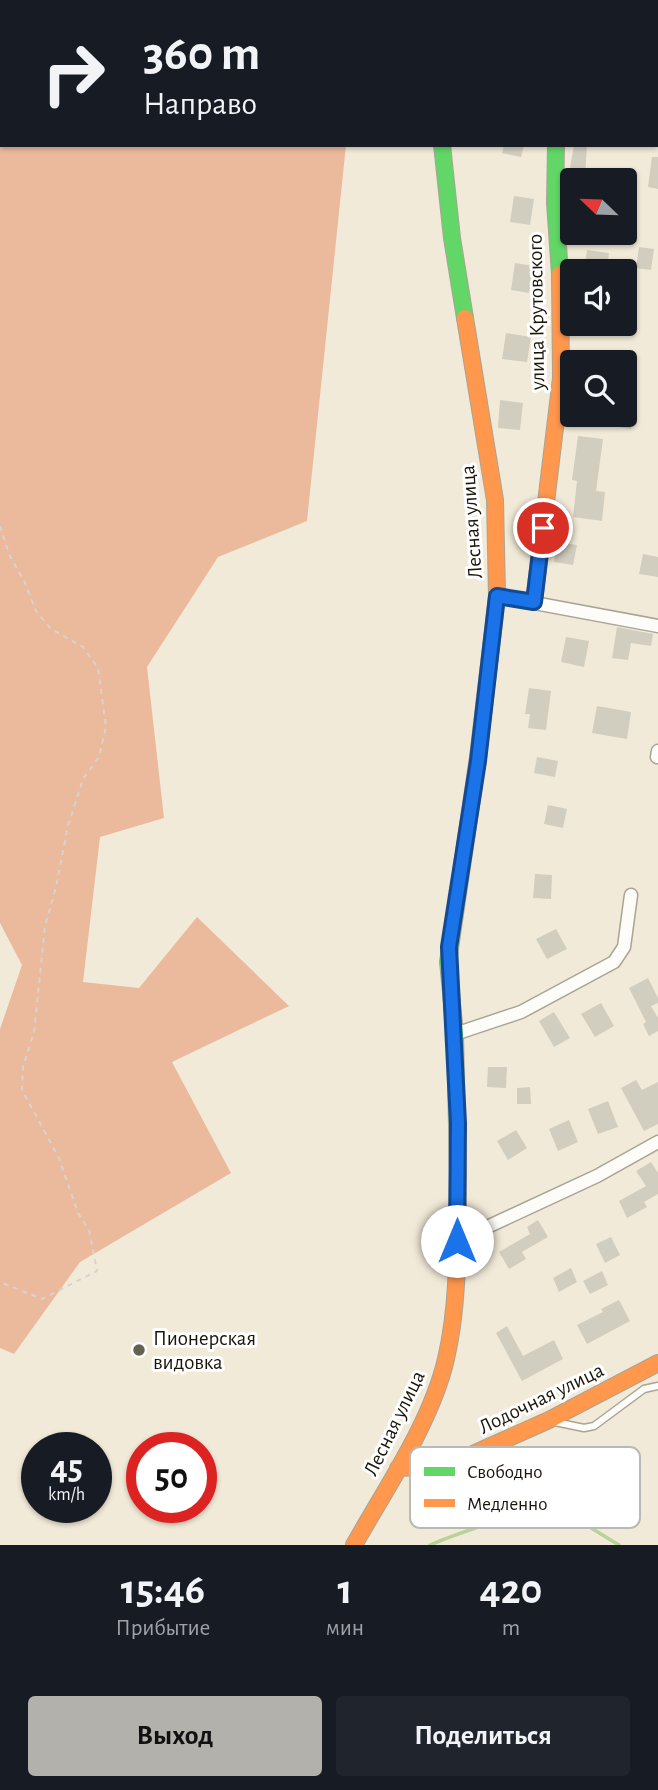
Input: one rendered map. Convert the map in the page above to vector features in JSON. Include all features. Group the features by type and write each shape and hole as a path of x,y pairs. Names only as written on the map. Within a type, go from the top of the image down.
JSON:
{"main road":[{"name":"Лесная улица","path":"354,1545 398,1468 436,1392 446,1360 453,1321 458,1123 455,1034 448,962 478,761 497,596 495,500 452,238 442,147"},
{"name":"улица Крутовского","path":"534,602 561,378 560,269 555,203 556,147"},
{"name":"Лодочная улица","path":"489,1447 549,1420 658,1363"},
{"name":"Лодочная улица","path":"398,1468 410,1468"}],"street":[{"path":"497,596 658,626"},
{"path":"455,1034 521,1012 614,962 624,947 631,895"},
{"path":"457,1241 597,1176 658,1142"}],"lane":[{"path":"549,1420 584,1428 594,1426 645,1389 658,1385"}],"path":[{"path":"0,526 9,554 36,611 51,629 83,647 98,668 106,727 99,757 83,779 68,826 45,926 34,1032 23,1067 22,1090 59,1158 78,1213 89,1230 97,1271 42,1299 0,1282"}],"shaded area":[{"path":"0,147 346,147 307,521 218,557 147,667 164,818 100,837 83,982 139,988 197,917 289,1006 172,1062 231,1173 80,1262 14,1354 0,1348 0,1029 22,965 0,923"}],"building":[{"path":"504,147 524,147 521,157 502,153"},
{"path":"574,147 587,147 586,168 570,168"},
{"path":"652,157 658,157 658,189 648,187"},
{"path":"514,196 534,199 530,225 510,222"},
{"path":"639,247 654,249 651,270 637,268"},
{"path":"587,250 609,253 608,259 586,259"},
{"path":"515,263 534,266 529,293 511,290"},
{"path":"506,333 531,337 527,362 502,359"},
{"path":"500,400 523,403 520,430 498,428"},
{"path":"578,436 603,439 596,491 605,492 602,521 573,517 577,481 572,480"},
{"path":"557,542 577,545 573,565 554,562"},
{"path":"643,554 658,557 658,577 639,574"},
{"path":"617,627 653,634 651,646 631,643 628,660 612,658"},
{"path":"566,637 589,641 584,667 561,662"},
{"path":"529,688 551,691 546,730 528,728 530,714 525,714"},
{"path":"597,706 631,712 627,739 592,733"},
{"path":"537,757 558,761 555,777 534,773"},
{"path":"548,805 567,809 563,828 544,824"},
{"path":"535,874 552,875 551,899 533,898"},
{"path":"556,929 567,949 547,959 536,939"},
{"path":"648,978 658,998 658,1003 651,1006 658,1018 658,1031 649,1036 643,1024 646,1022 629,988"},
{"path":"601,1003 614,1026 595,1037 581,1014"},
{"path":"554,1012 570,1038 554,1047 539,1021"},
{"path":"488,1067 507,1067 506,1088 487,1087"},
{"path":"636,1080 642,1090 658,1082 658,1124 644,1131 621,1088"},
{"path":"530,1087 531,1104 517,1104 517,1088"},
{"path":"608,1101 618,1127 598,1134 588,1109"},
{"path":"569,1120 578,1142 558,1151 549,1129"},
{"path":"516,1130 527,1148 508,1160 497,1141"},
{"path":"651,1162 658,1173 658,1194 644,1202 647,1207 627,1218 619,1201 646,1186 636,1171"},
{"path":"538,1220 548,1237 522,1252 526,1259 509,1269 499,1252 530,1234 527,1227"},
{"path":"611,1237 620,1255 605,1263 596,1244"},
{"path":"571,1268 577,1282 559,1292 553,1278"},
{"path":"602,1271 608,1285 590,1294 583,1281"},
{"path":"619,1300 630,1321 587,1344 577,1325 603,1312 601,1309"},
{"path":"507,1326 523,1356 554,1340 563,1359 522,1381 496,1333"}],"waterway":[{"path":"430,1545 477,1528"},
{"path":"590,1528 619,1545"}],"traffic: fast":[{"path":"442,147 452,238 465,318"},
{"path":"556,147 555,203 560,274"},
{"path":"458,1173 455,1034 448,962 478,757"}],"traffic: slow":[{"path":"465,318 495,500 497,596 478,757"},
{"path":"534,602 561,378 561,336"},
{"path":"410,1447 430,1407 446,1359 456,1290 458,1173"},
{"path":"489,1447 549,1420 658,1363"},
{"path":"354,1545 410,1447"},
{"path":"398,1468 410,1468"}],"place":[{"name":"Пионерская видовка","path":"139,1350"}],"route":[{"path":"457,1241 458,1123 449,947 478,761 497,596 534,602 543,528"}]}
